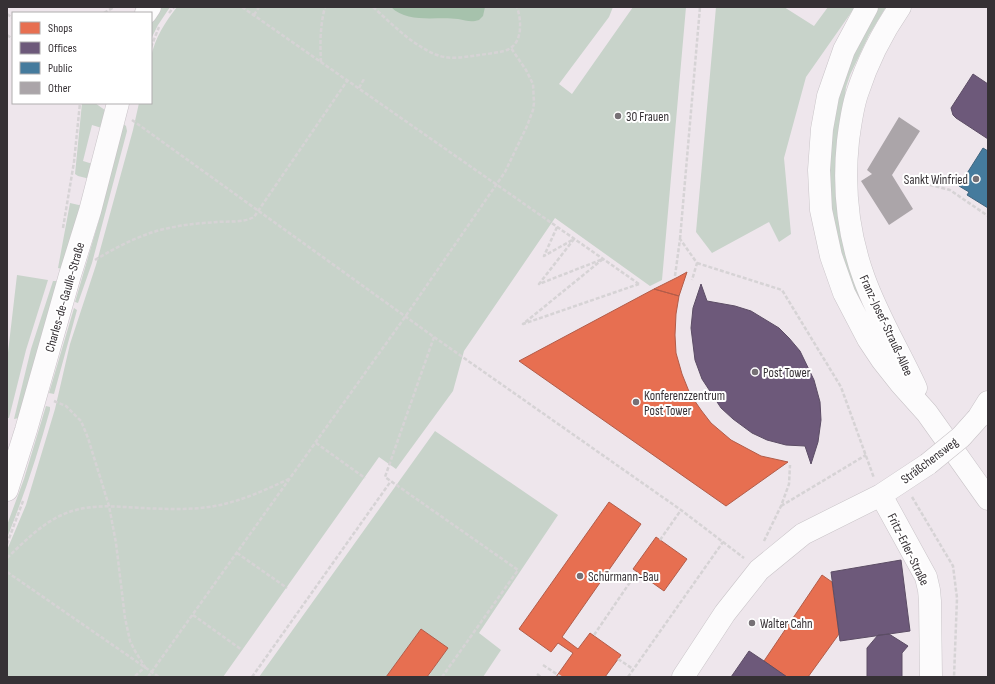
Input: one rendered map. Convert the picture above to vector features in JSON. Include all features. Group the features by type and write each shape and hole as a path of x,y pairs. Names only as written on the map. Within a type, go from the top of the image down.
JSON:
{"street":[{"name":"Franz-Josef-Strauß-Allee","path":"867,7 844,50 828,96 822,129 819,170 821,210 831,256 844,293 868,339 900,384 927,413 988,499"},
{"name":"Franz-Josef-Strauß-Allee","path":"900,7 876,47 856,95 848,145 846,199 855,251 864,279 878,311 912,378 927,413"},
{"name":"Charles-de-Gaulle-Straße","path":"7,490 70,275 122,110"},
{"name":"Sträßchensweg","path":"683,677 725,613 759,570 803,534 881,494 928,464 960,437 985,406"},
{"name":"Fritz-Erler-Straße","path":"881,494 926,577 929,590 931,677"}],"path":[{"path":"242,7 639,284 523,324 603,259"},
{"path":"254,15 259,7"},
{"path":"321,62 320,30 325,7"},
{"path":"373,7 394,26 422,47 438,55 450,58 504,51 511,48 518,40 520,31 517,7"},
{"path":"675,276 680,239 700,7"},
{"path":"148,677 316,443 506,172 527,126 534,103 532,84 526,70 511,48"},
{"path":"359,88 364,79"},
{"path":"95,260 120,245 156,231 174,227 245,220 254,217 347,81"},
{"path":"63,229 74,162 80,104"},
{"path":"122,110 257,211 680,510 745,558"},
{"path":"918,182 950,190 988,216"},
{"path":"557,227 544,256 574,239"},
{"path":"574,239 539,284 603,259"},
{"path":"680,239 697,263 782,290 841,387 881,494 909,491 953,566 957,598 954,677"},
{"path":"692,280 697,263"},
{"path":"434,337 386,477 518,570 442,677"},
{"path":"35,395 66,406 81,421 88,438 109,506 125,618 130,641 145,668"},
{"path":"316,443 365,478"},
{"path":"780,506 866,455"},
{"path":"767,536 789,484 790,465"},
{"path":"7,558 33,534 62,515 75,510 109,506 174,509 208,508 256,494 289,479"},
{"path":"252,677 392,482"},
{"path":"660,540 680,510"},
{"path":"628,677 723,542"},
{"path":"237,553 287,588"},
{"path":"7,572 159,677"},
{"path":"594,635 637,572"},
{"path":"193,615 242,650"},
{"path":"618,659 633,669"},
{"path":"543,665 561,677"},
{"path":"134,677 145,668"},
{"path":"537,674 541,677"}],"shaded area":[{"path":"158,7 170,7 152,37 152,17"},
{"path":"177,7 613,7 609,17 559,84 572,94 633,7 686,7 662,280 650,286 555,218 464,351 453,391 396,469 379,457 223,677 7,677 7,550 26,505 55,409 70,344 96,265 139,104 152,104 152,54 155,43 168,18"},
{"path":"391,7 485,7 483,16 479,20 471,21 450,18 423,18 406,16"},
{"path":"716,7 784,7 814,26 828,7 855,7 806,77 784,158 791,234 779,242 769,222 712,253 696,232"},
{"path":"876,7 886,7 869,35 850,75 846,87 839,144 890,356 848,278 831,214 829,187 833,118 850,59"},
{"path":"82,104 96,104 109,113 105,129 92,125 83,161 96,165 90,179 75,174"},
{"path":"121,122 126,126 127,131 92,263 78,303 75,302 99,220 96,214"},
{"path":"70,203 83,206 62,269 58,268"},
{"path":"17,275 48,280 26,350 9,418 7,418 7,361"},
{"path":"53,281 58,281 19,418 14,419 31,349"},
{"path":"74,308 77,310 54,394 49,393"},
{"path":"46,406 50,407 50,410 36,458 7,538 7,525 24,479"},
{"path":"435,431 558,515 479,633 501,650 483,677 428,677 447,648 421,629 386,677 259,677"}],"building: Shops":[{"path":"687,272 679,296 654,289 678,277"},
{"name":"Konferenzzentrum Post Tower","path":"654,289 679,296 676,314 676,353 690,394 711,423 731,440 761,456 788,462 726,506 519,361"},
{"name":"Schürmann-Bau","path":"609,502 641,524 562,637 578,649 590,633 621,655 605,677 556,677 573,653 558,643 551,652 519,629"},
{"name":"Schürmann-Bau","path":"656,537 687,559 664,591 633,569"},
{"path":"822,575 832,582 839,634 808,677 787,677 764,661"},
{"path":"421,629 448,648 427,677 386,677"}],"building: Offices":[{"path":"973,74 988,84 988,139 956,118 953,115 951,108"},
{"name":"Post Tower","path":"701,284 707,301 735,306 751,311 779,328 800,351 814,380 820,402 821,420 818,442 811,464 805,446 786,445 767,440 752,433 733,419 721,408 702,379 695,360 691,328 693,308"},
{"path":"901,560 910,631 840,641 831,572"},
{"path":"889,634 908,646 902,653 902,677 867,677 867,648 878,635"},
{"path":"749,651 764,661 787,677 731,677"}],"building: Public":[{"name":"Sankt Winfried","path":"983,148 988,151 988,208 967,195 969,192 959,186"}],"building: Other":[{"path":"899,117 920,131 892,175 913,209 889,225 861,181 872,174 867,170"}],"place":[{"name":"30 Frauen","path":"618,116"},
{"name":"Sankt Winfried","path":"976,179"},
{"name":"Post Tower","path":"755,372"},
{"name":"Konferenzzentrum Post Tower","path":"636,402"},
{"name":"Schürmann-Bau","path":"580,576"},
{"name":"Walter Cahn","path":"752,623"}]}
